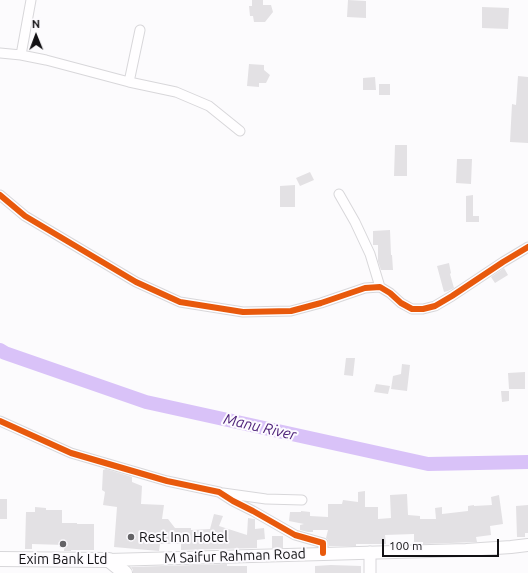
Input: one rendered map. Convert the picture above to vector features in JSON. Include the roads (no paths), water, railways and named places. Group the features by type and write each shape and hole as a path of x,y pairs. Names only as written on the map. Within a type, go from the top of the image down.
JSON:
{"highway":[{"path":"0,559 115,568"}],"main road":[{"name":"M Saifur Rahman Road","path":"115,568 323,553 466,550 511,547 528,544"}],"street":[{"path":"20,55 31,0"},
{"path":"129,82 140,30"},
{"path":"0,53 46,60 129,82 176,92 209,106 240,131"},
{"path":"339,194 355,222 370,254 380,287"},
{"path":"0,195 25,216 136,282 180,302 243,312 291,311 321,303 365,288 380,287 390,293 400,303 412,309 423,309 435,306 452,296 528,247"},
{"path":"0,421 71,453 167,481 219,492 266,499 302,500"},
{"path":"219,492 295,535 323,543 323,553"},
{"path":"370,552 370,573"}],"waterway":[{"name":"Manu River","path":"0,350 146,402 428,464 528,462"}],"place":[{"name":"Rest Inn Hotel","path":"131,537"},
{"name":"Exim Bank Ltd","path":"63,544"}]}
